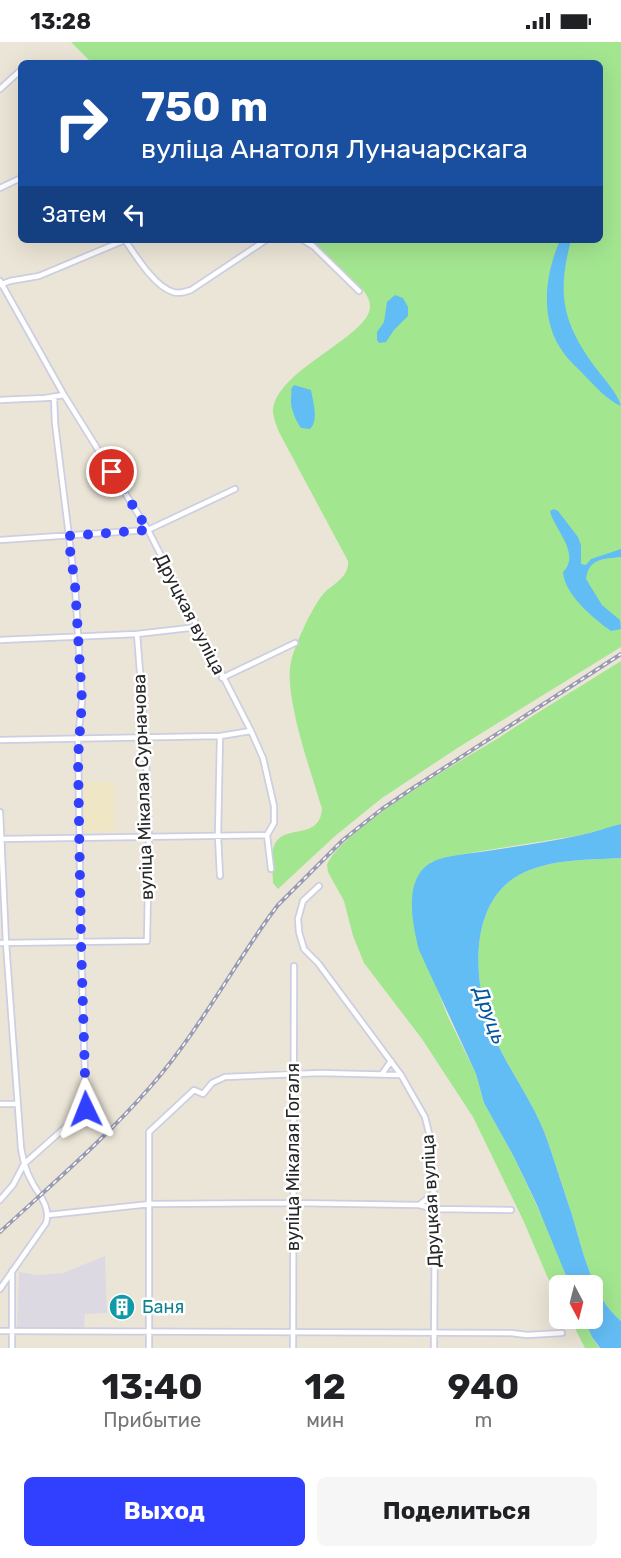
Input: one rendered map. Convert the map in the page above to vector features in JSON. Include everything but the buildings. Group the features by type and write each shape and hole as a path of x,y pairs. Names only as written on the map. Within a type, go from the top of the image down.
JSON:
{"street":[{"path":"0,89 18,73"},
{"path":"0,188 18,179"},
{"path":"1,283 39,276 118,243"},
{"path":"127,243 163,287 179,293 191,290 262,243"},
{"path":"308,243 359,291"},
{"name":"Друцкая вуліца","path":"1,283 64,395 148,530 251,731 263,758 274,806 274,823 267,835 271,869"},
{"path":"0,400 64,395"},
{"path":"0,1200 13,1185 24,1164 86,1109 78,738 82,701 75,585 55,423 54,397"},
{"path":"0,540 148,530 235,489"},
{"path":"0,640 137,634 198,627"},
{"name":"вуліца Мікалая Сурначова","path":"81,942 147,941 149,836 146,736 137,634"},
{"path":"222,678 295,643"},
{"path":"0,740 220,736 251,731"},
{"path":"220,736 218,836 220,876"},
{"path":"0,812 3,943 24,1164 47,1207 48,1215 46,1223 0,1288"},
{"path":"1,839 267,835"},
{"name":"Друцкая вуліца","path":"319,886 303,901 299,913 298,928 304,949 318,963 401,1075 425,1117 429,1133 435,1209 434,1348"},
{"path":"3,943 81,942"},
{"name":"вуліца Мікалая Гогаля","path":"293,1348 294,966"},
{"path":"382,1074 390,1061"},
{"path":"149,1348 149,1132 194,1090 203,1094 218,1079 225,1077 294,1074 401,1075"},
{"path":"0,1104 17,1104"},
{"path":"419,1205 434,1193"},
{"path":"48,1215 150,1204 419,1205 435,1209 511,1210"},
{"path":"12,1271 12,1348"},
{"path":"0,1331 511,1333 527,1335 562,1333"}],"shaded area":[{"path":"84,782 115,782 115,831 84,832"},
{"path":"105,1256 107,1313 85,1314 84,1328 17,1328 19,1272 37,1275 63,1273"}],"green space":[{"path":"71,42 621,42 621,647 459,747 382,798 335,836 278,889 273,883 274,846 285,835 315,825 322,809 295,714 291,694 291,662 315,605 325,592 344,575 348,561 280,434 273,412 277,397 288,383 354,330 366,318 370,307 363,290 312,243 603,243 603,60 89,60"},
{"path":"621,661 621,824 582,835 463,854 431,862 416,882 412,901 429,968 448,1017 476,1074 484,1103 514,1157 551,1236 566,1275 549,1275 549,1280 473,1117 422,1039 364,963 353,936 344,901 328,872 327,865 337,850 354,833 378,815"},
{"path":"621,858 621,1321 603,1300 603,1275 591,1275 590,1272 543,1129 502,1054 488,1021 479,976 482,928 489,907 501,889 519,875 530,870 555,863"},
{"path":"575,1329 588,1329 599,1348 585,1348"}],"water":[{"path":"559,243 570,243 564,276 565,306 569,321 584,351 621,406 602,393 568,358 555,339 550,326 547,297"},
{"path":"395,295 403,298 408,307 408,316 386,342 379,343 377,332 384,322 387,302"},
{"path":"294,385 311,390 315,416 310,429 301,428 294,414 291,389"},
{"path":"554,509 578,537 581,545 581,564 586,565 591,559 621,549 621,557 603,559 594,563 586,579 602,605 620,620 621,629 611,631 604,626 581,605 569,589 563,572 568,565 569,551 551,515 550,511"},
{"path":"621,824 621,858 555,863 519,875 501,889 489,907 482,928 479,952 479,976 488,1021 502,1054 543,1129 591,1275 566,1275 537,1205 484,1103 476,1074 419,950 414,930 412,895 418,875 430,863 437,860 586,834"},
{"path":"603,1300 621,1321 621,1348 600,1348 588,1329 603,1329"}],"railway":[{"path":"0,1232 96,1143 151,1086 197,1025 278,905 343,840 413,788 621,654"}],"place":[{"name":"Баня","path":"122,1307"}],"route":[{"path":"86,1109 78,758 82,701 75,585 68,536 148,530 112,472"}],"water label":[{"name":"Друць","path":"490,1015"}]}
